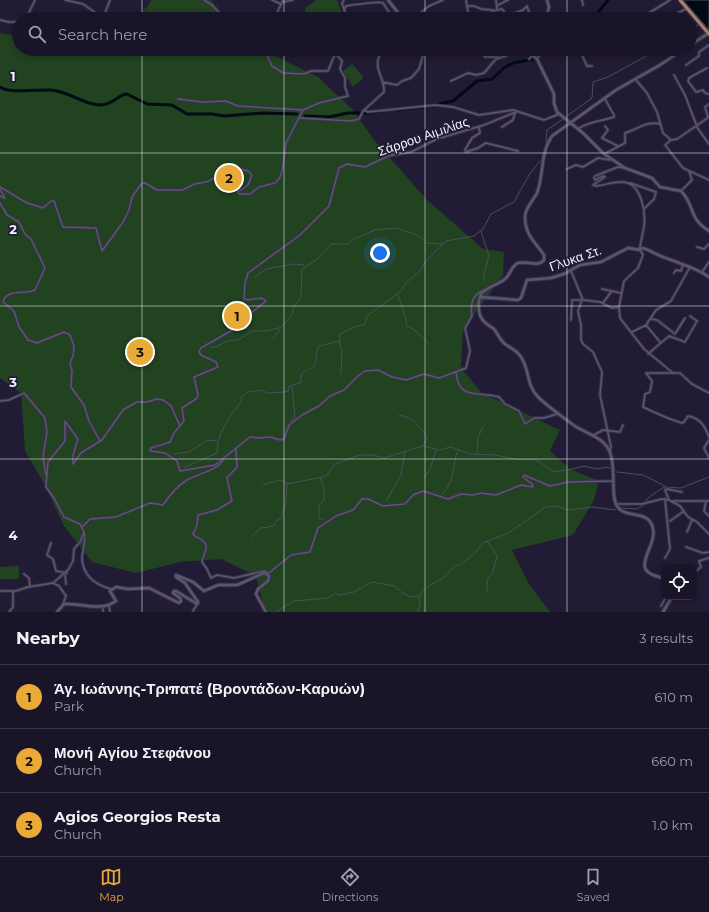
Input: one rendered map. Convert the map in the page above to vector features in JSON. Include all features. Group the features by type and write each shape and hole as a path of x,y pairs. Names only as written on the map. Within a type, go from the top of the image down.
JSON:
{"main road":[{"path":"388,0 397,12"},
{"path":"680,0 691,12"},
{"path":"546,12 547,1"},
{"path":"697,19 708,32 697,40"},
{"path":"661,578 652,576 645,568 645,560 654,533 650,522 642,516 622,512 615,504 610,451 604,443 573,425 534,392 530,385 523,360 519,354 503,343 494,330 482,318 479,308 480,297 486,289 505,279 516,264 523,262 538,264 544,260 544,255 530,237 525,214 538,190 547,144 556,133 582,114 635,78 674,56"},
{"path":"535,57 554,94 554,103 559,114 571,123 610,160 625,168 652,178 661,187 681,191 697,222 709,231"},
{"path":"556,133 582,114"},
{"path":"564,127 566,124 565,119"},
{"path":"576,128 575,122 577,119"},
{"name":"Γλυκα Στ.","path":"480,297 518,300 521,298 527,280 550,278 571,271 580,265 601,262 629,248 648,248 654,253 690,266 709,277"},
{"path":"198,603 185,583 177,578 176,575 180,575 193,582 204,591 218,585 237,585 262,573 269,573 268,581 258,589 256,594 266,612"},
{"path":"57,612 64,604 103,610 116,601 111,589 116,587 128,589 149,588 179,603 181,601 180,598 173,594 174,591 176,591 195,603 198,603"},
{"path":"663,612 670,600"}],"street":[{"path":"29,12 35,0"},
{"path":"64,0 83,4 94,12"},
{"path":"105,12 110,0"},
{"path":"204,0 212,5 218,12"},
{"path":"272,0 282,2 292,0"},
{"path":"344,0 342,2 345,12"},
{"path":"421,12 429,6 443,0"},
{"path":"466,0 468,12"},
{"path":"496,0 498,4 497,9"},
{"path":"498,4 508,0"},
{"path":"547,1 551,0"},
{"path":"582,0 583,5"},
{"path":"651,12 670,0"},
{"path":"344,9 348,5 381,1 389,12"},
{"path":"277,12 282,2"},
{"path":"467,6 474,6 480,9 492,11 503,9 505,12"},
{"path":"516,12 528,6 529,12"},
{"path":"679,12 688,8"},
{"path":"0,20 12,22"},
{"path":"686,65 699,56 699,52 709,45"},
{"path":"267,56 273,68 288,74 304,74 311,71 327,71 330,69 334,56"},
{"path":"0,188 32,205 43,208 51,201 54,202 64,227 96,228 101,249 103,250 123,222 129,210 132,197 142,183 146,183 154,190 182,190 194,184 207,182 237,168 249,172 252,176 249,183 238,191 239,194 250,194 259,187 275,183 282,174 286,143 298,117 303,111 319,103 348,96 345,87 345,78 340,69 342,61 338,56"},
{"path":"298,117 351,121 358,120 363,112 383,94 384,90 377,64 380,56"},
{"path":"382,82 397,85 402,81 411,78 419,69 423,56"},
{"path":"484,56 498,58 506,56"},
{"path":"582,56 587,66 592,66"},
{"path":"529,59 535,57"},
{"path":"451,81 468,73 476,75 484,74 498,58"},
{"path":"707,68 689,78 688,81 696,92 702,90 709,94"},
{"path":"674,75 685,95 696,125 709,144"},
{"path":"635,78 647,94 663,132 671,140"},
{"path":"178,99 203,102 226,101 238,106 303,111"},
{"path":"576,128 584,124 614,117 614,114 605,99"},
{"path":"709,104 705,107 709,117 677,139 671,140 665,145 681,167 709,180"},
{"path":"363,112 435,105 453,107 479,115 512,110 544,120 559,114"},
{"path":"502,127 513,120 516,112"},
{"name":"Σάρρου Αιμιλίας","path":"181,426 185,420 182,408 198,396 194,378 212,371 218,366 215,362 201,355 200,349 236,328 246,317 266,301 264,298 245,299 244,286 248,273 300,235 327,208 330,202 337,172 343,166 347,164 363,168 388,156 406,153 449,134 479,127 516,112"},
{"path":"604,154 624,143 625,133 637,130 640,126 649,122 660,124"},
{"path":"605,126 608,130 602,138 618,146"},
{"path":"479,127 480,133 471,140 465,150 466,152 478,148 486,143 518,151"},
{"path":"567,169 576,165 583,167 598,158 610,160"},
{"path":"625,168 617,167 595,176 595,180 603,176 605,177 593,185 597,186 622,182 654,190 656,193 654,199 643,210"},
{"path":"681,191 692,180 689,171"},
{"path":"630,183 639,194 643,210 644,225 640,249 643,254 639,267 624,281 619,307 620,317 648,354 673,373"},
{"path":"0,188 4,198 0,196"},
{"path":"0,203 8,216 20,223 25,234 31,239 45,268 35,290 27,293 14,293 4,298 3,302 14,310 21,331 28,340 37,342 64,332 70,335 74,345 74,356 70,363 72,371 71,387 84,405 89,421 100,441"},
{"path":"697,247 704,249 709,244"},
{"path":"702,272 709,262"},
{"path":"674,273 676,270 681,271 684,264"},
{"path":"632,332 646,325 656,310 671,301 690,266"},
{"path":"571,271 583,300 578,310 581,341 593,352 602,372 600,395 611,446 610,451"},
{"path":"82,527 90,520 116,517 150,503 163,505 168,497 185,481 215,468 251,437 284,439 287,428 291,424 319,406 332,395 344,390 358,376 366,371 378,370 392,377 406,380 424,374 432,378 439,378 466,368 469,359 469,348 465,328 472,316 471,303 479,293 486,289"},
{"path":"602,289 621,293"},
{"path":"602,303 611,292"},
{"path":"571,320 572,300 602,303 611,308 619,307"},
{"path":"648,354 670,336 685,342 697,321 690,316"},
{"path":"651,319 657,320 675,334 684,318"},
{"path":"646,325 661,342"},
{"path":"456,372 457,384 462,389 477,395 498,397 506,405 519,411 526,424 534,418 544,418 559,414"},
{"path":"709,393 692,384 682,373 646,373 652,381 650,391 645,394 643,405 644,408 654,411 665,418 681,423 684,422 688,416 697,419 705,427 709,438 704,448 709,458"},
{"path":"0,401 9,400 24,393 45,418 47,432 43,457 47,490 54,498 62,515 82,527 84,530 85,542 82,558 84,569 91,580 101,587 111,589"},
{"path":"46,476 48,462 65,440 65,421 78,439 72,464 81,453 100,441 121,411 140,401 147,402 156,399 163,400 171,406 181,426 174,434 171,442 154,446 151,451 164,453 178,461 178,469 181,471 212,466 224,459"},
{"path":"592,436 601,431 608,430 620,432 622,425"},
{"path":"236,449 237,467 227,478 232,501 218,510 198,515 197,525 193,534 203,540 206,544 206,551 202,562 207,568 210,578 216,575 234,578 264,571 269,573 291,555 310,552 318,528 336,516 354,509 363,498 388,506 405,504 413,495 423,491 447,499 461,494 473,495 481,493 496,495 518,485 528,485 533,487 532,484 523,477 524,475 550,486 568,482 614,481"},
{"path":"668,500 665,490 667,489 682,492"},
{"path":"615,504 642,504 665,499 671,501 709,501"},
{"path":"665,499 670,545 666,558"},
{"path":"671,501 709,534"},
{"path":"706,502 704,511 709,516"},
{"path":"670,521 684,511"},
{"path":"687,532 692,520"},
{"path":"0,591 14,592 30,587 53,583 65,575 72,561 74,549 80,542 84,530"},
{"path":"51,543 47,555 53,559 56,571 67,573"},
{"path":"686,547 704,553 709,552"},
{"path":"697,570 702,566 699,561 709,558"},
{"path":"24,574 29,578 30,587"},
{"path":"65,575 66,584"},
{"path":"53,583 59,586 66,596 64,604"},
{"path":"9,612 13,606 14,592"},
{"path":"661,606 664,600"},
{"path":"193,611 194,607 198,603"},
{"path":"109,606 110,612"}],"green space":[{"path":"151,0 211,0 221,12 142,12 148,6"},
{"path":"316,0 337,0 341,12 305,12 305,8"},
{"path":"0,33 12,35 12,56 275,56 318,77 352,109 375,141 427,200 483,249 504,252 503,275 463,330 461,368 482,393 560,430 550,451 570,469 599,481 594,500 573,535 512,550 529,584 550,612 266,612 256,576 221,559 180,562 136,573 92,562 64,526 45,485 25,451 21,393 0,378"},
{"path":"352,64 362,75 363,79 353,87 343,71"},
{"path":"19,566 19,579 0,579 0,567"}],"shaded area":[{"path":"683,0 709,0 709,30 697,16 697,12 693,12"}],"waterway":[{"path":"599,12 608,0"},
{"path":"395,110 424,107 453,101 477,81 492,79 505,67 513,63 534,59 538,56"},
{"path":"567,116 592,98 593,82 608,77 646,56"},
{"path":"0,87 16,91 57,91 88,103 100,105 105,105 124,94 127,94 147,104 172,105 187,114 212,114 224,116 263,113 297,114"},
{"path":"305,116 329,117 348,113 382,111"},
{"path":"546,142 547,130 563,119"},
{"path":"185,467 217,453 221,433 230,416 241,402 242,396 248,392 260,390 268,393 285,392 288,391 289,386 300,383 302,373 313,367 315,364 319,346 340,341 340,334 354,327 365,324 367,316 401,291 407,282 420,271 426,261 446,241 474,236 483,229 491,214 514,202 529,175 540,161"},
{"path":"211,347 216,347 227,341 238,340 252,331 267,331 282,327 292,314 294,306 301,298 302,269 316,260 331,244 348,244 354,239 375,230 397,228 419,236 427,243 442,244"},
{"path":"481,231 489,256 484,274 484,280"},
{"path":"255,277 266,269 294,264 304,265"},
{"path":"397,293 407,326 413,329 428,343"},
{"path":"272,339 278,333 279,329"},
{"path":"339,341 342,351 341,374"},
{"path":"288,424 295,417 292,386"},
{"path":"398,416 407,417 416,423 423,431 427,438 423,446"},
{"path":"477,454 478,438 483,426"},
{"path":"174,454 189,452 206,441 217,440"},
{"path":"251,537 261,528 274,526 276,521 282,517 282,512 286,503 287,484 323,477 327,475 335,464 360,455 374,455 384,458 423,446 439,450 451,447 470,454 495,455 520,460 533,459 554,472 565,470"},
{"path":"424,478 430,469 436,450"},
{"path":"442,494 449,485 458,450"},
{"path":"386,501 401,475 405,451"},
{"path":"568,470 584,466 597,469 608,467 612,469"},
{"path":"617,472 643,475 665,486"},
{"path":"645,502 649,497 664,487 681,488 709,477"},
{"path":"320,478 324,488 324,500 319,506 319,518 323,520"},
{"path":"263,485 279,480 288,483"},
{"path":"621,508 637,509 644,505"},
{"path":"417,612 420,607 419,596 427,587 443,578 455,566 460,565 476,552 483,543 508,533 546,507 557,506 568,510 592,507 616,510"},
{"path":"487,541 497,556 493,572 487,580 487,592"},
{"path":"276,612 294,601 328,598 336,593 339,595 354,592 372,582 395,586 401,592 410,597 419,596"}],"place":[{"name":"Μονή Αγίου Στεφάνου","path":"229,178"},
{"name":"Άγ. Ιωάννης-Τριπατέ (Βροντάδων-Καρυών)","path":"237,316"},
{"name":"Agios Georgios Resta","path":"140,352"}]}
